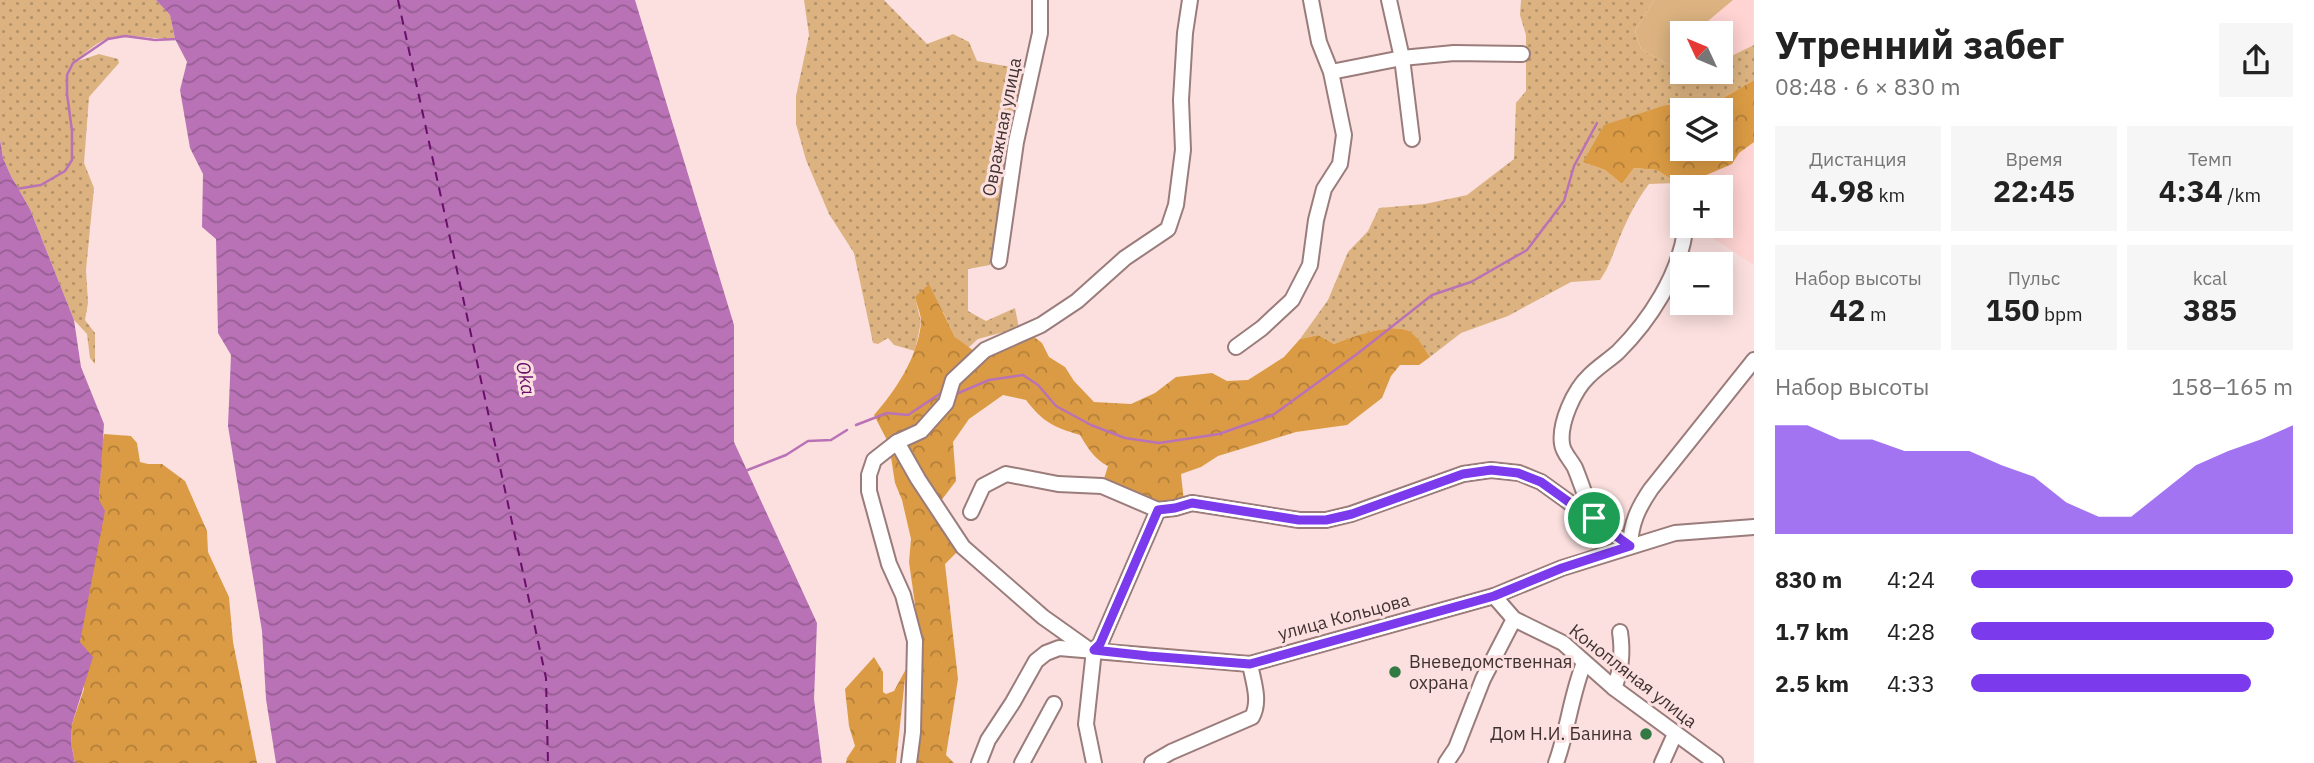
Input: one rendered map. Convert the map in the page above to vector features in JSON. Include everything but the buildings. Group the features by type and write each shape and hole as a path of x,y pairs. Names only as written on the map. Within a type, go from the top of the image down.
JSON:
{"street":[{"name":"Овражная улица","path":"999,261 1016,142 1040,33 1040,0"},
{"path":"909,763 913,732 915,641 903,595 889,564 869,491 869,475 874,460 897,442 921,431 946,402 953,380 985,349 1041,325 1077,301 1125,258 1168,229 1176,205 1183,150 1182,73 1190,0"},
{"path":"1236,346 1262,328 1292,300 1310,265 1316,220 1324,189 1340,164 1344,135 1331,72 1319,42 1311,0"},
{"path":"1389,0 1402,58 1412,139"},
{"path":"1331,72 1402,58 1454,53 1522,54"},
{"path":"1594,518 1573,464 1562,448 1561,433 1580,387 1618,351 1661,295 1674,273 1684,238"},
{"path":"1630,546 1630,530 1643,500 1754,360"},
{"name":"улица Кольцова","path":"897,442 963,547 1042,617 1091,649"},
{"path":"971,512 983,486 1006,474 1058,484 1102,486 1158,510 1192,503 1299,520 1326,520 1352,514 1463,474 1491,470 1518,473 1541,482 1630,546"},
{"path":"1094,763 1086,724 1091,649 1100,644 1158,510"},
{"name":"улица Кольцова","path":"979,763 988,740 1036,661 1059,648 1250,664 1494,596 1562,568 1675,533 1754,527"},
{"name":"Конопляная улица","path":"1494,596 1514,619 1563,643 1614,688 1716,763"},
{"path":"1446,763 1456,748 1483,680 1514,619"},
{"path":"1614,688 1620,674 1620,632"},
{"path":"1556,763 1584,663"},
{"path":"1152,763 1173,757 1252,717 1256,698 1250,664"},
{"path":"1022,763 1054,704"},
{"path":"1662,763 1675,734"}],"shaded area":[{"path":"0,0 156,0 170,15 175,39 114,37 98,43 75,62 99,54 118,59 119,63 89,97 84,163 94,188 86,270 88,303 85,320 95,333 95,364 90,358 87,334 74,320 30,209 3,158 0,139"},
{"path":"804,0 884,0 927,44 953,34 969,42 977,61 1028,70 1007,163 990,265 968,269 968,311 986,321 1015,308 1019,328 978,339 968,348 955,337 943,312 915,297 921,322 915,351 894,345 888,338 878,344 873,343 854,253 829,214 806,160 796,124 796,96 809,35"},
{"path":"1521,0 1654,0 1635,31 1641,49 1670,64 1670,84 1733,84 1733,55 1754,45 1754,80 1723,98 1670,98 1670,105 1666,105 1583,162 1605,170 1622,184 1634,168 1657,170 1670,178 1670,183 1649,184 1639,198 1600,280 1571,282 1508,316 1461,333 1430,357 1415,336 1401,329 1371,332 1334,344 1318,335 1300,339 1328,300 1348,252 1368,231 1379,208 1425,204 1467,195 1514,159 1516,103 1526,91 1526,35 1520,15"},
{"path":"1654,0 1733,0 1708,21 1670,21 1670,64 1641,49 1635,31"},
{"path":"1733,0 1754,0 1754,45 1733,55 1733,21 1708,21"},
{"path":"1754,142 1754,265 1713,238 1733,238 1733,175 1707,175 1732,164 1739,153"}],"green space":[{"path":"1754,80 1754,142 1739,153 1732,164 1707,175 1670,175 1670,178 1657,170 1634,168 1622,184 1605,170 1583,162 1604,125 1670,105 1670,161 1733,161 1733,98 1723,98"},
{"path":"929,284 955,337 978,354 1033,336 1042,343 1049,357 1065,367 1094,402 1131,404 1155,393 1176,377 1212,373 1227,381 1248,380 1284,357 1300,339 1318,335 1334,344 1371,332 1401,329 1415,336 1430,357 1419,365 1400,365 1391,376 1382,398 1347,425 1296,432 1218,456 1201,467 1181,474 1184,502 1158,508 1102,485 1108,466 1095,457 1080,435 1049,423 1026,400 1003,395 969,419 953,442 956,481 940,502 959,550 945,564 958,679 946,755 954,763 916,763 921,706 921,647 909,562 911,539 895,483 889,444 874,415 890,395 910,361 921,324 915,297"},
{"path":"104,434 131,436 137,443 140,462 162,464 185,481 207,531 208,552 229,597 233,642 257,763 75,763 71,743 72,724 84,689 80,642 99,500"},
{"path":"874,657 883,672 883,692 886,694 894,691 906,669 896,763 846,763 855,746 849,726 845,689"}],"water":[{"name":"Oka","path":"156,0 635,0 734,325 734,442 817,623 814,699 822,763 276,763 266,699 262,631 228,426 231,355 218,333 216,239 202,227 203,174 190,148 180,90 187,62 175,39 170,15"},
{"path":"0,139 3,158 30,209 74,320 81,367 104,424 99,500 105,511 80,642 93,657 72,724 71,743 75,763 0,763"}],"waterway":[{"path":"16,189 41,185 65,171 72,160 67,75 73,63 108,39 125,36 155,40 176,39"},
{"path":"956,394 989,380 1023,375 1038,385 1056,406 1091,425 1125,438 1159,443 1219,434 1273,415 1432,295 1471,282 1527,250 1564,201 1574,166 1597,123"},
{"path":"856,425 887,413 908,415 941,393"},
{"path":"745,471 786,455 808,441 831,440 847,430"}],"ferry route":[{"path":"398,0 546,678 548,763"}],"place":[{"name":"Вневедомственная охрана","path":"1395,672"},
{"name":"Дом Н.И. Банина","path":"1646,734"}],"route":[{"path":"1491,470 1518,473 1541,482 1594,518 1630,546 1562,568 1494,596 1335,638 1250,664 1094,650 1100,644 1158,510 1192,503 1299,520 1326,520 1352,514 1463,474 1491,470"}]}
